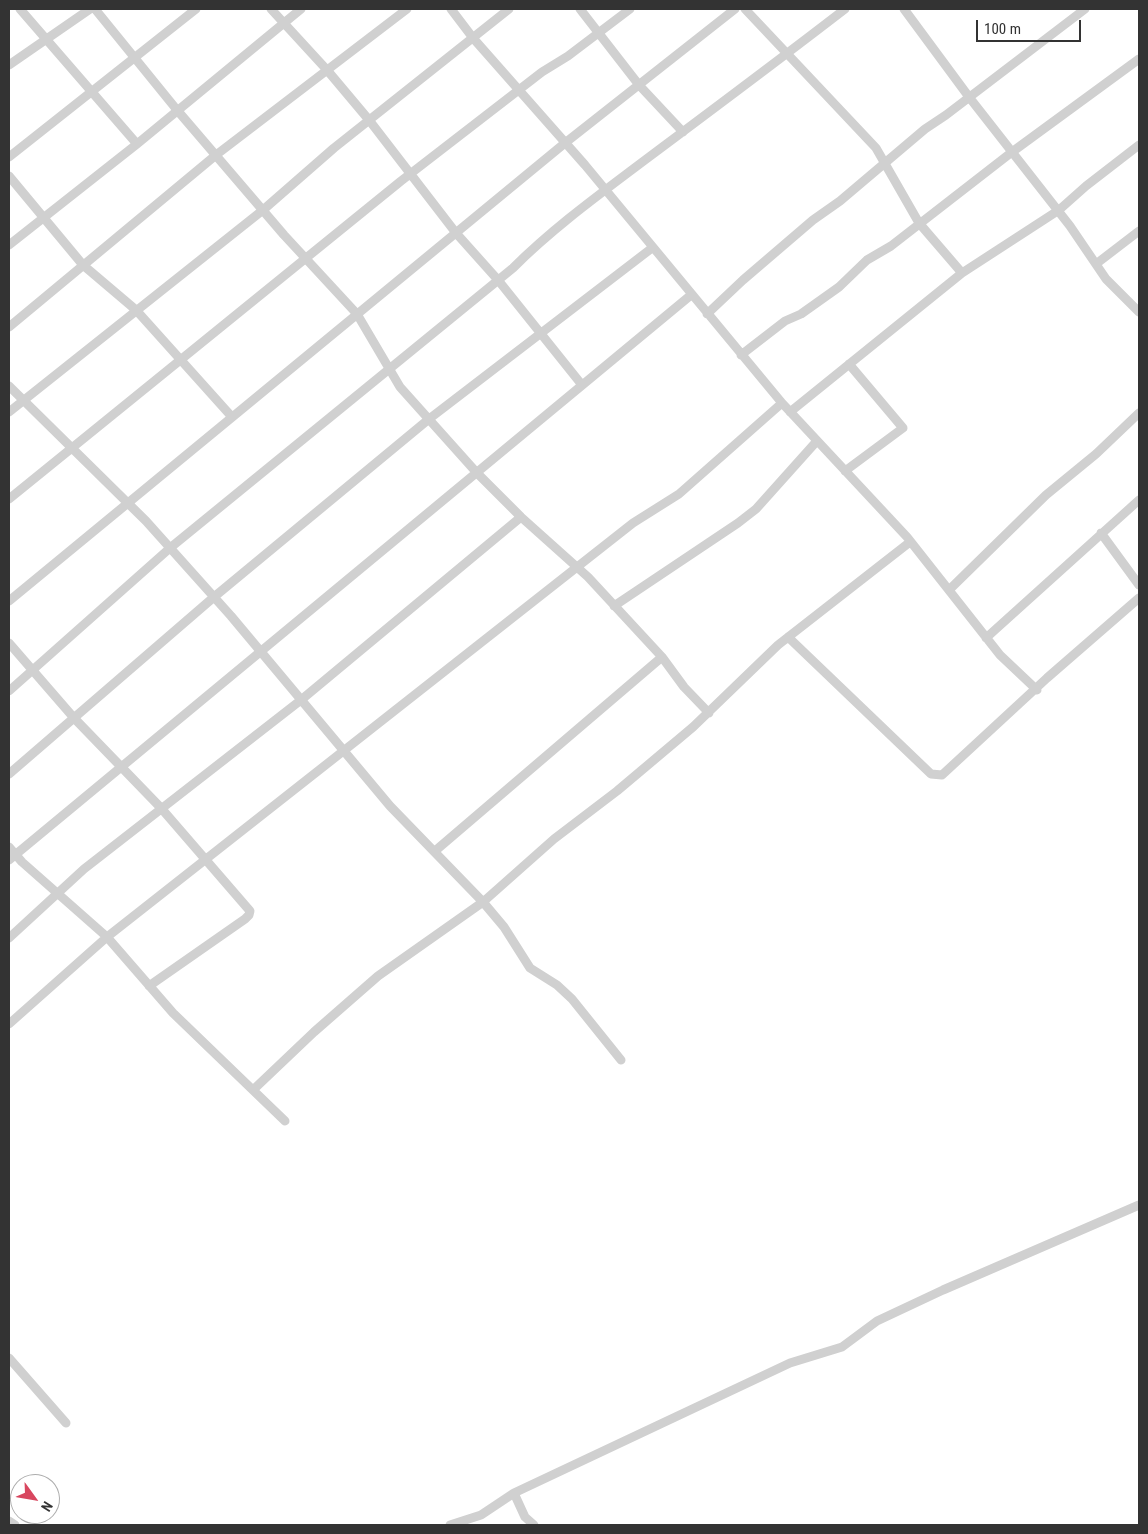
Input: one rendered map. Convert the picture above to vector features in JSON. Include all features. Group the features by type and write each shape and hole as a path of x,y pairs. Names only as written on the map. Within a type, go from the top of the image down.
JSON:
{"street":[{"path":"20,9 137,144"},
{"path":"9,65 90,9"},
{"path":"95,9 177,110 306,259 357,314 400,387 477,473 521,517 579,568 662,657 684,687 709,713"},
{"path":"9,158 196,9"},
{"path":"271,9 327,70 369,120 456,233 498,280 582,385"},
{"path":"9,245 137,144 301,9"},
{"path":"9,327 216,154 407,9"},
{"path":"451,9 473,38 605,190 782,403 910,542 986,638 1014,669 1037,690"},
{"path":"9,412 263,210 369,120 509,9"},
{"path":"580,9 639,85 683,132"},
{"path":"9,499 70,447 411,173 519,90 630,9"},
{"path":"9,601 565,143 735,9"},
{"path":"745,9 876,148 919,223 962,273"},
{"path":"9,691 170,548 498,280 533,248 605,190 845,9"},
{"path":"904,9 968,97 1059,210 1106,279 1139,312"},
{"path":"707,314 783,246 925,129 1085,9"},
{"path":"741,355 785,321 801,314 840,287 867,260 890,246 1012,152 1139,60"},
{"path":"790,412 962,273 1059,210 1086,186 1139,145"},
{"path":"9,176 83,265 136,310 232,417"},
{"path":"1096,264 1139,231"},
{"path":"9,774 214,597 429,419 652,248"},
{"path":"12,857 691,295"},
{"path":"845,471 903,428 849,364"},
{"path":"9,386 128,503 170,548 214,597 390,806 504,927 530,968 557,985 572,999 621,1060"},
{"path":"9,1024 107,937 579,568 633,523 679,494 782,403"},
{"path":"949,590 1046,495 1096,454 1139,413"},
{"path":"614,606 756,509 816,442"},
{"path":"986,638 1139,500"},
{"path":"9,938 57,893 161,808 301,700 521,517"},
{"path":"1101,533 1139,585"},
{"path":"253,1090 314,1032 378,976 482,902 554,839 617,791 709,713 788,637 910,542"},
{"path":"788,637 891,738 931,774 937,776 942,775 1139,598"},
{"path":"9,643 74,718 161,808 250,911 249,916 150,986"},
{"path":"435,852 662,657"},
{"path":"9,847 12,857 107,937 173,1013 285,1121"},
{"path":"450,1525 481,1515 514,1493 790,1363 842,1347 876,1321 1139,1205"},
{"path":"9,1358 66,1423"},
{"path":"514,1493 525,1516 534,1525"},
{"path":"9,1521 15,1525"}]}
